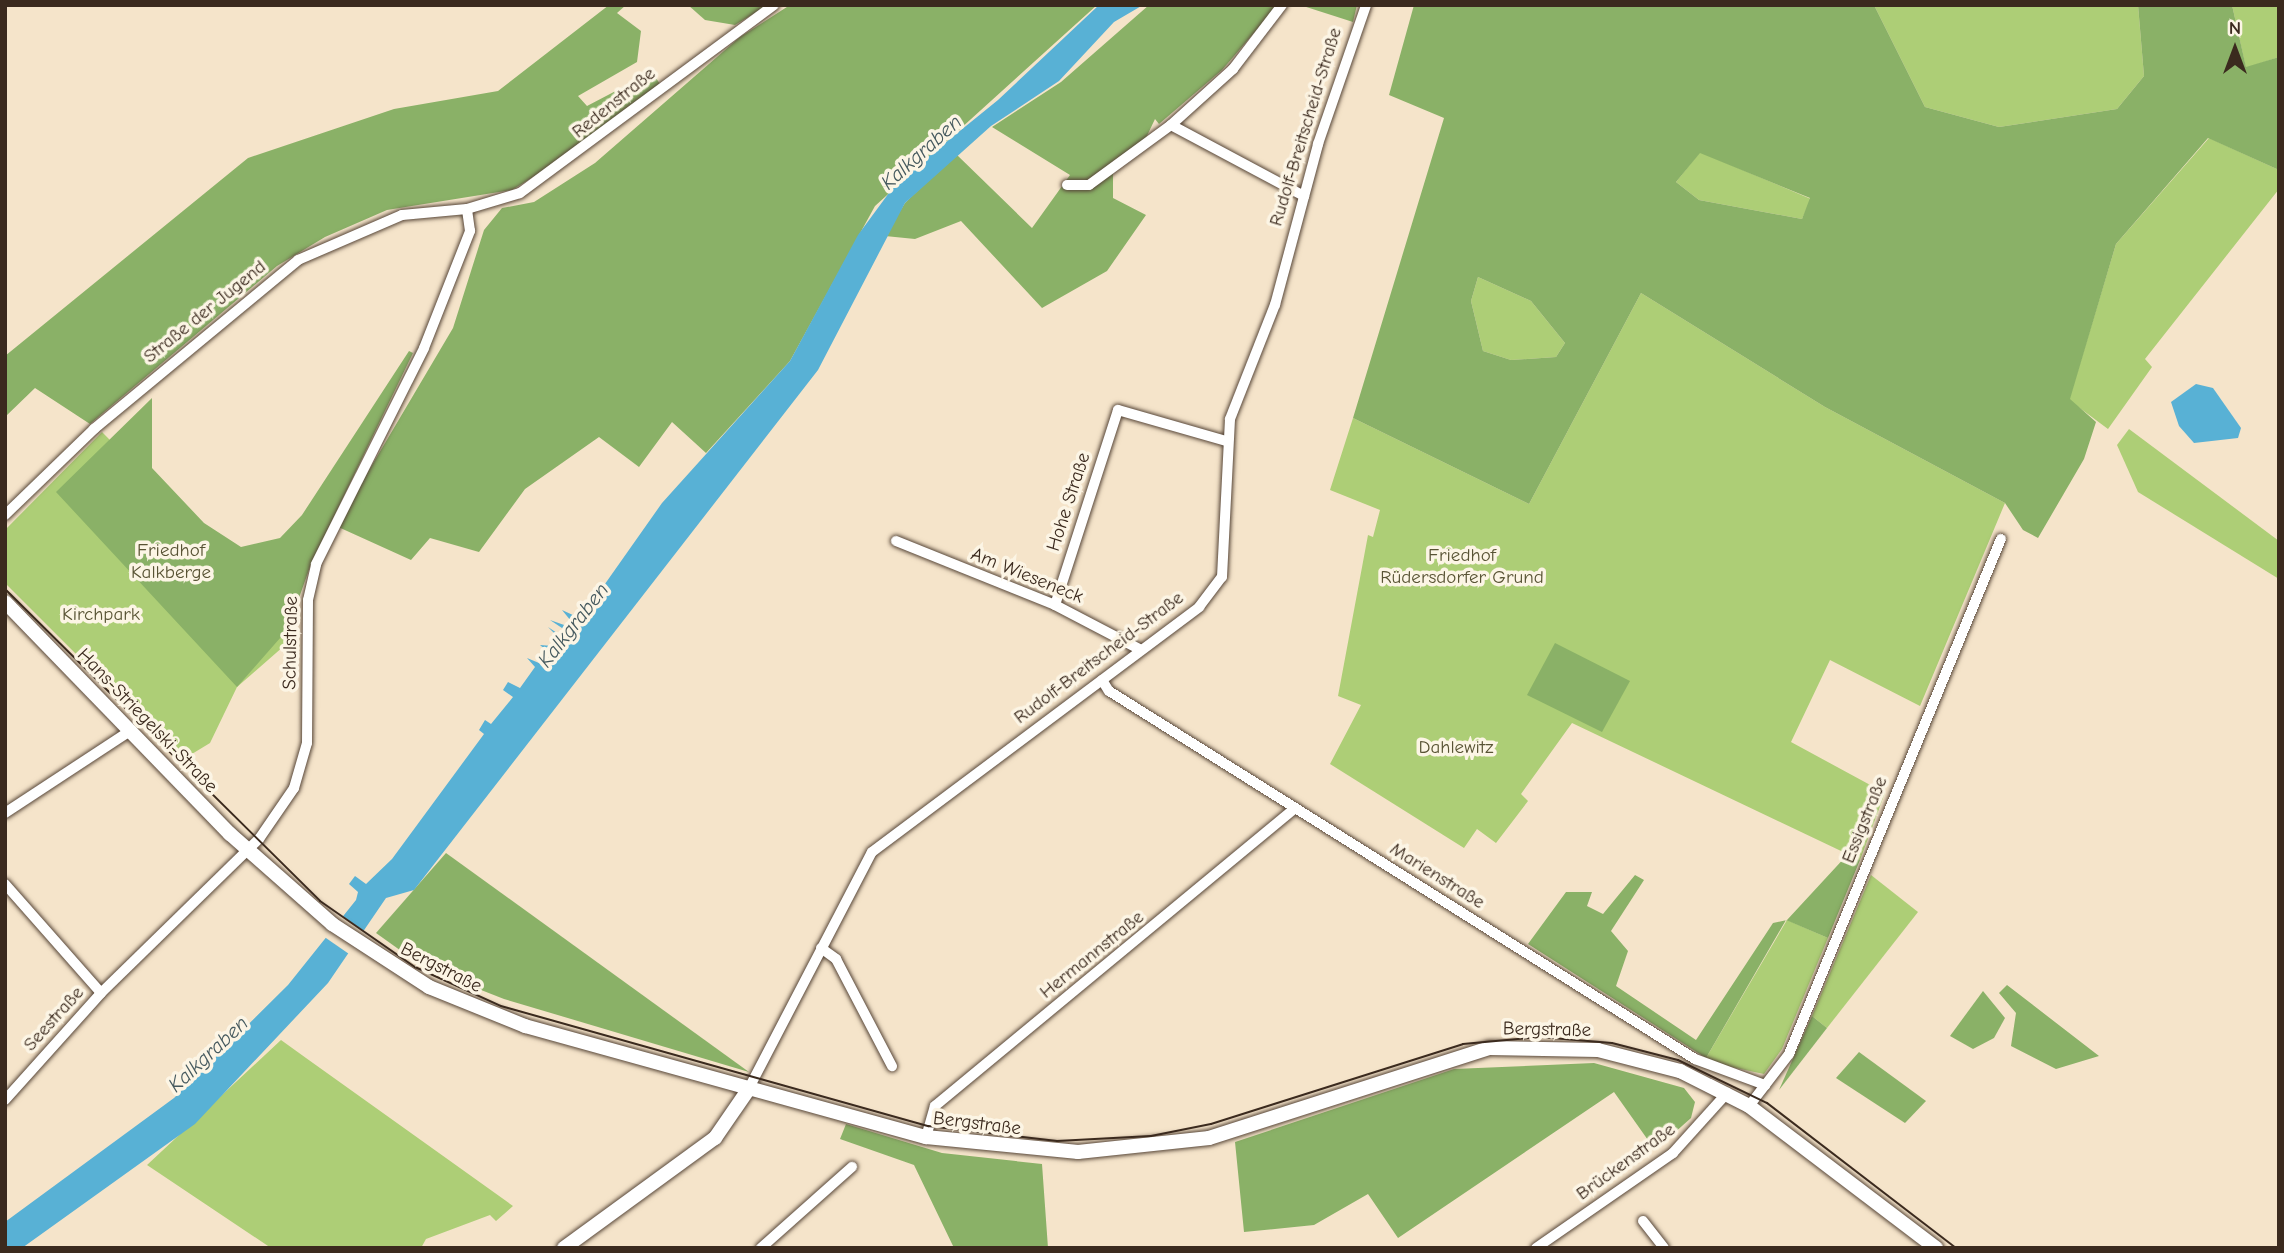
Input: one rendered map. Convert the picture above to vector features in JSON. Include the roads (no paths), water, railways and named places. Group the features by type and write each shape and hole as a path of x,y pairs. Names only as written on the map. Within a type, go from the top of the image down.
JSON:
{"street":[{"name":"Redenstraße","path":"467,209 548,176 727,34 774,5"},
{"path":"1067,185 1089,185 1171,125 1233,69 1282,5"},
{"name":"Rudolf-Breitscheid-Straße","path":"565,1248 715,1138 748,1090 872,852 1102,680 1139,649 1199,607 1222,577 1229,535 1226,441 1275,304 1304,196 1366,5"},
{"path":"1171,125 1304,196"},
{"name":"Straße der Jugend","path":"5,514 93,429 298,260 402,215 467,209"},
{"name":"Schulstraße","path":"102,993 248,850 275,820 302,764 308,600 316,564 424,348 470,231 467,209"},
{"name":"Hohe Straße","path":"1055,605 1118,410 1226,441"},
{"name":"Essigstraße","path":"1749,1106 1789,1054 2001,539"},
{"name":"Am Wieseneck","path":"896,541 1055,605 1139,649"},
{"name":"Hans-Striegelski-Straße","path":"5,602 263,865"},
{"name":"Marienstraße","path":"1102,680 1109,691 1695,1059 1765,1085"},
{"path":"5,813 130,731"},
{"name":"Hermannstraße","path":"926,1137 935,1106 1295,808"},
{"name":"Bergstraße","path":"263,865 332,924 410,976 514,1022 748,1090 926,1137 1068,1152 1153,1148 1266,1123 1446,1057 1515,1046 1628,1055 1727,1093"},
{"path":"5,884 102,993"},
{"path":"821,948 836,959 892,1066"},
{"name":"Seestraße","path":"5,1100 102,993"},
{"path":"1727,1093 1749,1106 1936,1248"},
{"name":"Brückenstraße","path":"1536,1248 1673,1153 1727,1093"},
{"path":"761,1248 852,1167"},
{"path":"1643,1220 1664,1248"}],"water":[{"name":"Kalkgraben","path":"1099,5 1143,5 1114,22 1059,81 991,126 905,203 818,370 414,890 386,898 328,983 195,1124 22,1248 5,1248 5,1222 174,1098 288,985 356,900 358,892 349,884 355,876 366,884 392,859 484,734 479,730 485,720 491,724 513,697 503,690 508,682 520,688 535,667 527,658 539,663 548,652 540,645 553,646 558,637 548,627 560,635 565,630 550,620 567,626 571,621 562,610 575,616 600,591 662,503 790,361 858,235 897,182 998,100"},
{"path":"2196,384 2213,388 2241,428 2238,438 2194,443 2179,426 2171,402"}],"tram line":[{"path":"5,589 320,901 415,967 501,1006 928,1126 1057,1141 1151,1136 1211,1124 1463,1044 1540,1037 1612,1043 1678,1060 1767,1103 1956,1248"}],"park label":[{"name":"Friedhof Kalkberge","path":"171,562"},
{"name":"Friedhof Rüdersdorfer Grund","path":"1462,567"},
{"name":"Kirchpark","path":"101,615"},
{"name":"Dahlewitz","path":"1456,748"}]}
